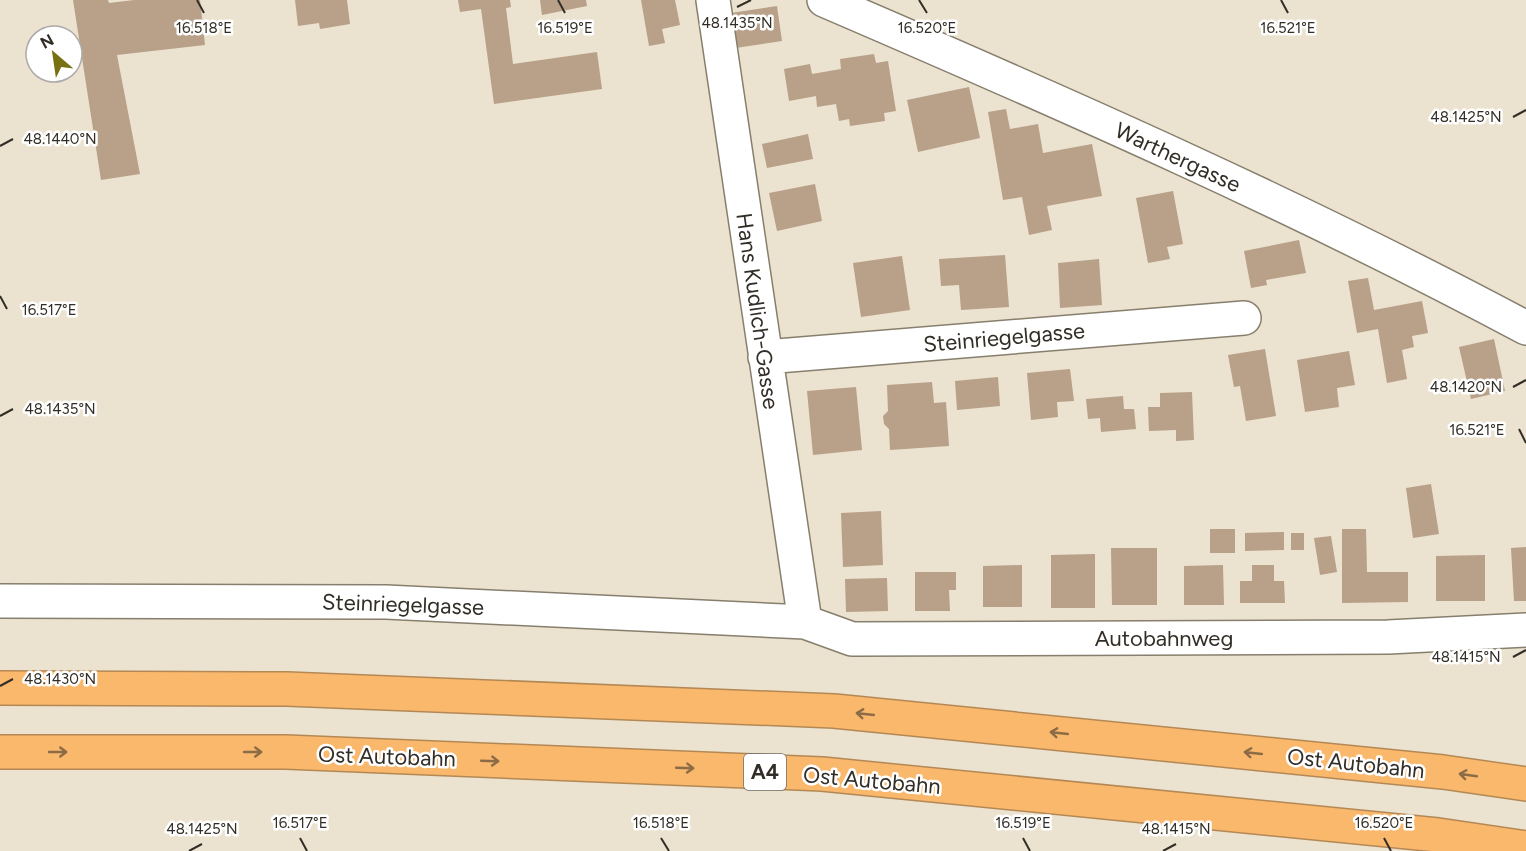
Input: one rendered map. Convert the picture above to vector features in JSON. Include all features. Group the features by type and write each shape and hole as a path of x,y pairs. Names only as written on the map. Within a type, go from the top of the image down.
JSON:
{"highway":[{"name":"Ost Autobahn","path":"0,688 287,689 834,711 1443,772 1526,784"},
{"name":"Ost Autobahn","path":"0,752 286,752 822,774 1438,836 1526,848"}],"street":[{"name":"Hans Kudlich-Gasse","path":"713,0 805,622"},
{"name":"Warthergasse","path":"824,0 1073,108 1420,271 1526,328"},
{"name":"Steinriegelgasse","path":"765,357 1244,318"},
{"name":"Steinriegelgasse","path":"0,601 386,602 805,622"},
{"name":"Autobahnweg","path":"805,622 852,639 1388,637 1526,630"}],"building":[{"path":"73,0 108,0 109,3 134,0 200,0 205,45 117,55 140,174 101,180 84,71 84,24 77,24"},
{"path":"295,0 347,0 350,24 320,29 319,23 298,26"},
{"path":"458,0 510,0 511,7 506,8 513,64 597,52 602,89 494,104 481,9 460,12"},
{"path":"540,0 586,0 587,6 542,15"},
{"path":"641,0 675,0 680,25 662,29 665,43 649,46"},
{"path":"777,6 782,41 729,49 724,14"},
{"path":"874,54 876,63 888,61 896,111 884,113 885,121 850,126 849,119 839,121 836,104 817,107 816,96 789,101 784,69 810,64 812,74 841,69 840,59"},
{"path":"969,87 980,138 918,152 907,100"},
{"path":"1006,109 1010,129 1038,124 1043,153 1092,144 1102,196 1047,206 1052,230 1029,235 1022,197 1003,200 988,112"},
{"path":"808,134 813,159 767,168 762,144"},
{"path":"815,184 822,221 777,231 769,193"},
{"path":"1173,191 1183,244 1167,247 1170,259 1148,263 1136,198"},
{"path":"1299,240 1306,273 1266,280 1267,285 1251,288 1244,251"},
{"path":"1005,255 1009,307 961,310 959,285 941,286 939,259"},
{"path":"902,256 910,310 861,317 853,263"},
{"path":"1099,259 1102,305 1060,308 1058,263"},
{"path":"1368,278 1374,310 1422,301 1428,333 1412,336 1414,347 1402,350 1407,379 1387,383 1378,329 1357,333 1348,281"},
{"path":"1494,339 1505,391 1471,399 1459,347"},
{"path":"1265,349 1276,416 1246,421 1240,386 1234,387 1228,355"},
{"path":"1349,351 1355,385 1337,388 1339,407 1305,412 1297,360"},
{"path":"1070,369 1074,401 1057,402 1058,417 1031,420 1027,373"},
{"path":"998,377 1000,406 957,410 955,381"},
{"path":"932,382 934,403 946,402 949,446 890,450 889,429 884,424 883,416 888,411 887,385"},
{"path":"856,387 862,450 813,455 807,391"},
{"path":"1192,392 1194,440 1176,441 1176,430 1149,431 1148,407 1160,407 1160,393"},
{"path":"1123,396 1124,409 1134,409 1136,429 1101,432 1100,418 1088,419 1086,399"},
{"path":"1431,484 1439,534 1413,538 1406,488"},
{"path":"881,511 883,565 843,567 841,513"},
{"path":"1210,529 1235,529 1235,553 1210,553"},
{"path":"1342,529 1366,529 1367,572 1408,572 1408,602 1342,603"},
{"path":"1284,532 1284,550 1245,551 1245,533"},
{"path":"1291,533 1304,533 1304,550 1291,550"},
{"path":"1331,536 1337,572 1320,575 1314,538"},
{"path":"1526,547 1526,601 1514,601 1511,548"},
{"path":"1111,548 1157,548 1157,605 1112,605"},
{"path":"1095,554 1095,608 1051,608 1051,555"},
{"path":"1485,555 1485,601 1436,601 1436,556"},
{"path":"1022,565 1022,607 983,607 983,566"},
{"path":"1223,565 1224,605 1184,605 1184,566"},
{"path":"1252,565 1274,565 1274,581 1284,581 1285,603 1240,603 1240,581 1252,581"},
{"path":"915,572 956,572 956,590 949,590 950,611 915,611"},
{"path":"887,578 888,611 846,612 845,579"}]}
